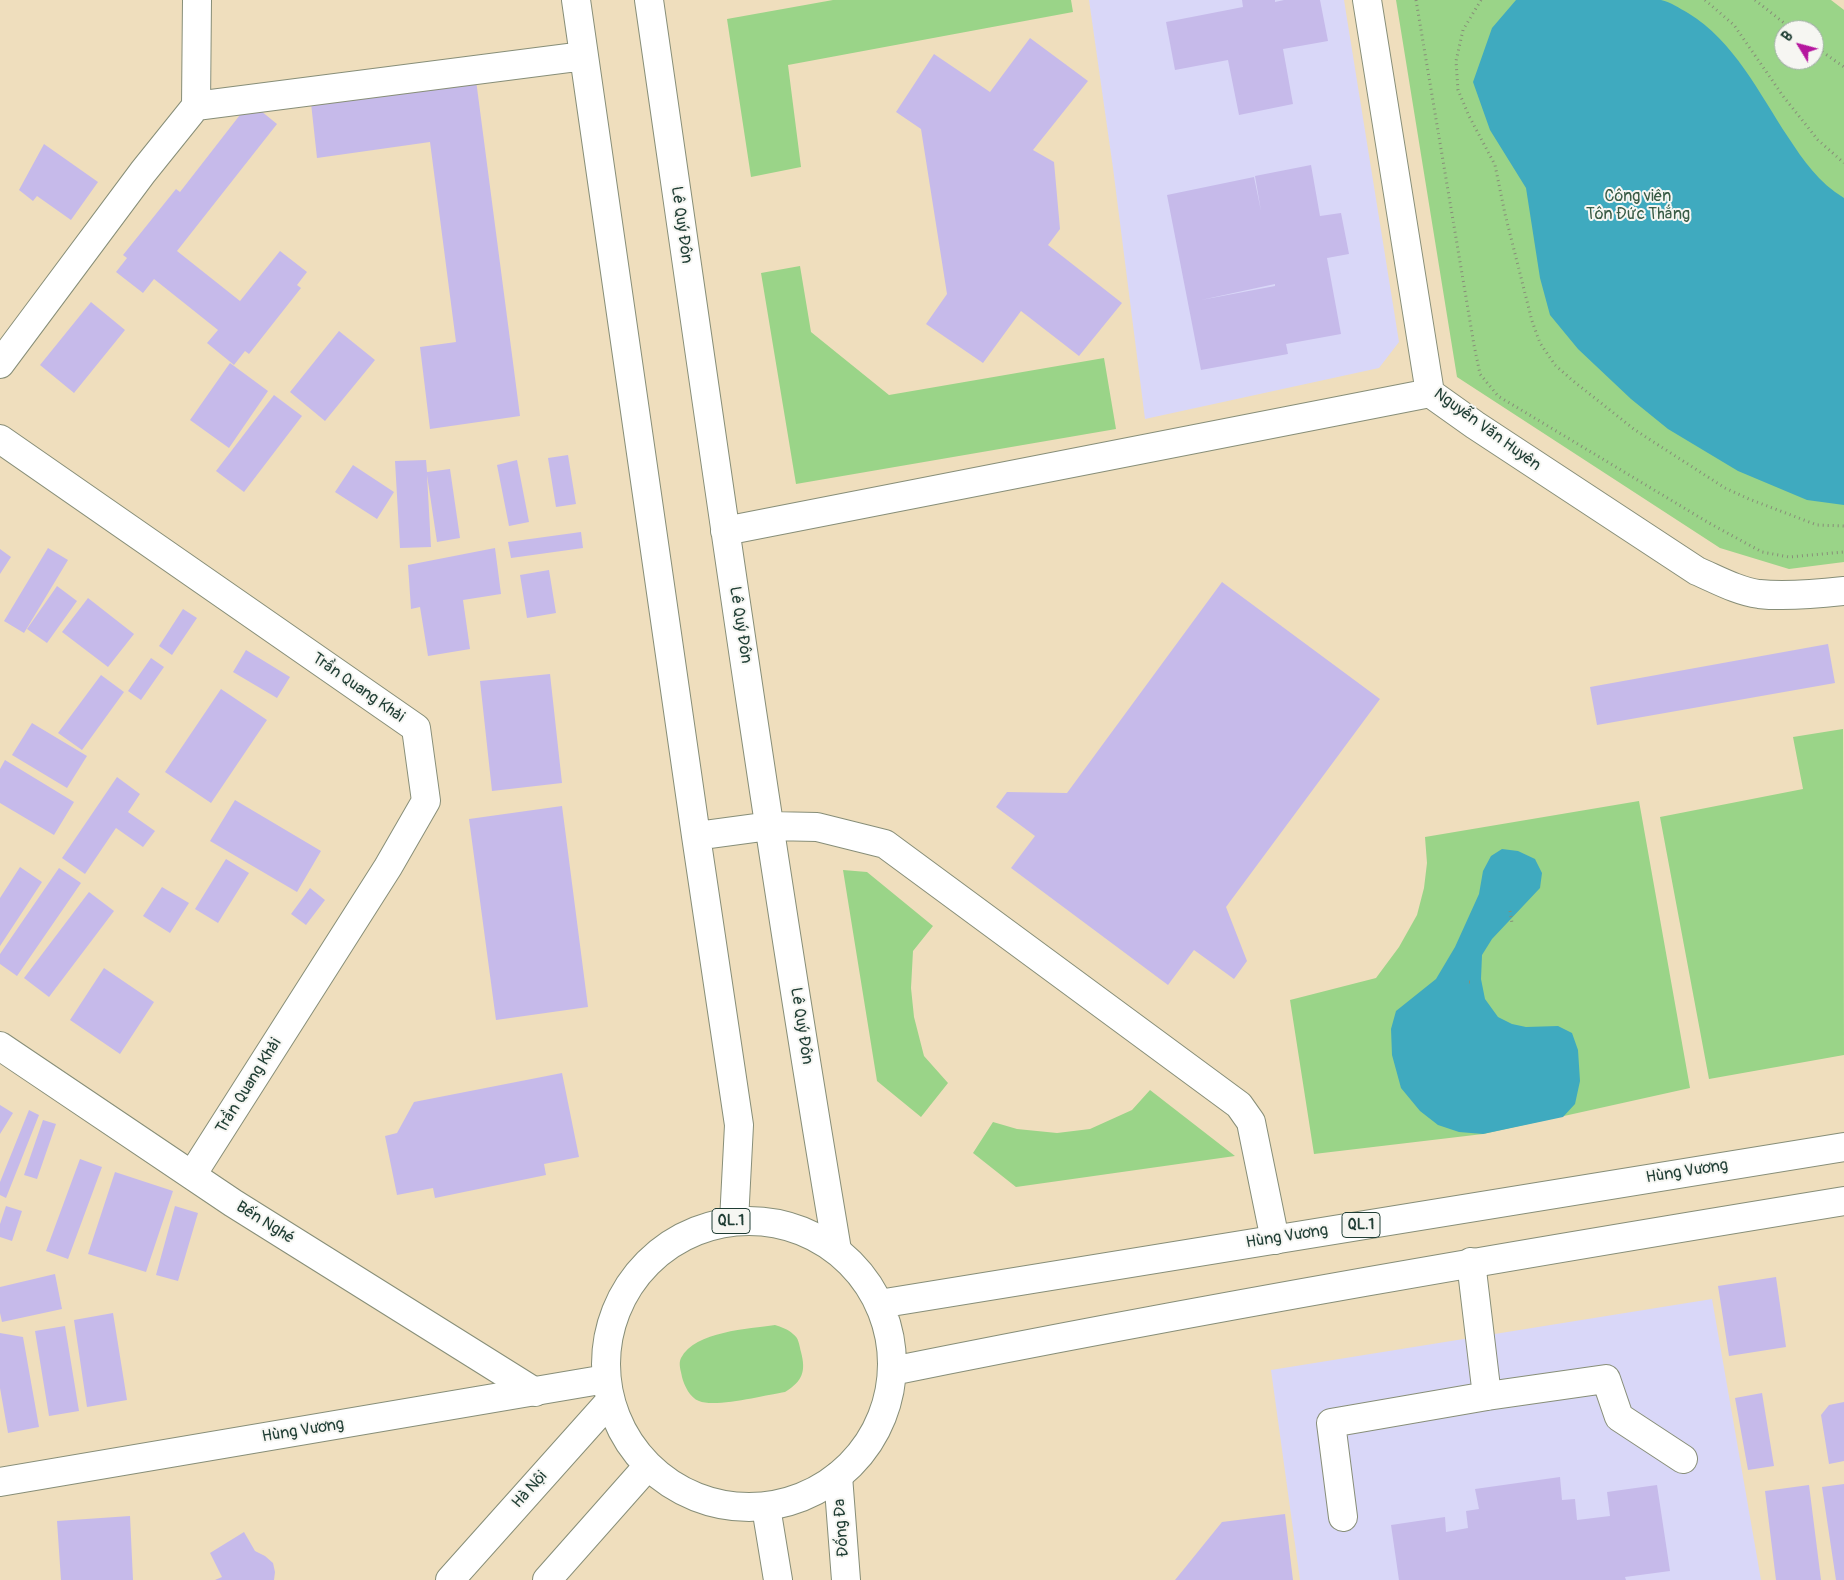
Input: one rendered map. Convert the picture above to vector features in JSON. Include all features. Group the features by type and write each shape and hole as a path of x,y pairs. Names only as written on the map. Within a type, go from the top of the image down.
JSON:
{"street":[{"path":"0,364 196,106 197,0"},
{"path":"576,0 739,1126 734,1221"},
{"name":"Lê Quý Đôn","path":"649,0 725,531 837,1250"},
{"name":"Nguyễn Văn Huyên","path":"1367,0 1430,393 1475,425 1697,571 1728,585 1758,594 1786,595 1844,591"},
{"path":"196,106 584,56"},
{"path":"725,531 1430,393"},
{"name":"Trần Quang Khải","path":"0,440 416,728 426,801 388,867 192,1175"},
{"path":"696,836 770,826 817,827 885,844 1239,1105 1251,1122 1254,1132 1275,1240"},
{"name":"Bến Nghé","path":"0,1046 192,1175 535,1392"},
{"name":"Hùng Vương","path":"879,1304 1844,1147"},
{"path":"892,1371 990,1351 1471,1262 1844,1200"},
{"name":"QL.1","path":"734,1221 770,1222 805,1232 837,1250 868,1283 887,1325 892,1348 892,1371 884,1411 865,1447 838,1476 815,1491 792,1501 766,1507 723,1505 682,1492 647,1466 631,1447 618,1425 608,1390 607,1342 618,1306 638,1274 664,1248 698,1230 734,1221"},
{"path":"1471,1262 1487,1396"},
{"path":"1343,1517 1331,1423 1487,1396 1606,1379 1619,1417 1683,1459"},
{"name":"Hùng Vương","path":"0,1482 535,1392 608,1390"},
{"name":"Hà Nội","path":"450,1580 608,1390"},
{"path":"547,1580 647,1466"},
{"name":"Đống Đa","path":"838,1476 846,1580"},
{"path":"766,1507 778,1580"}],"path":[{"path":"1416,0 1480,374 1498,396 1709,523 1762,552 1789,557 1844,552"},
{"path":"1482,0 1463,30 1456,62 1458,90 1469,116 1495,165 1505,214 1532,321 1540,344 1555,365 1635,430 1725,488 1817,525 1844,526"},
{"path":"1705,0 1734,25 1800,118 1818,140 1844,163"},
{"path":"1754,0 1780,20"},
{"path":"1824,53 1844,67"},
{"path":"1510,911 1512,923"}],"shaded area":[{"path":"1089,0 1344,0 1399,342 1379,368 1145,419 1113,168"},
{"path":"1712,1299 1761,1580 1300,1580 1271,1370"}],"green space":[{"path":"833,0 1071,0 1073,12 788,65 801,167 751,177 727,19"},
{"name":"Công viên Tôn Đức Thắng","path":"1396,0 1831,0 1844,10 1844,562 1789,569 1720,548 1457,377"},
{"path":"800,266 811,332 889,395 1104,358 1116,429 796,484 761,273"},
{"path":"1843,729 1844,1055 1709,1079 1660,817 1803,789 1793,737"},
{"path":"1639,801 1690,1088 1483,1134 1314,1154 1290,1000 1376,978 1399,947 1417,915 1424,888 1427,863 1425,837"},
{"path":"843,870 867,872 933,926 913,951 911,988 914,1017 924,1056 948,1083 921,1117 877,1081"},
{"path":"1150,1090 1235,1156 1016,1187 973,1153 993,1122 1017,1129 1057,1133 1090,1129 1132,1110"},
{"path":"775,1325 791,1332 799,1344 803,1370 796,1384 785,1392 717,1403 699,1401 690,1394 683,1380 680,1365 681,1358 688,1349 698,1342 724,1333"}],"water":[{"name":"Công viên Tôn Đức Thắng","path":"1516,0 1661,0 1688,13 1719,38 1732,53 1806,162 1819,178 1844,198 1844,505 1807,500 1738,471 1668,429 1631,399 1578,349 1550,315 1540,278 1526,188 1490,130 1473,82 1492,28"},
{"path":"1502,849 1518,851 1535,859 1542,873 1540,888 1492,939 1482,955 1481,979 1485,999 1498,1017 1512,1024 1526,1027 1558,1026 1572,1033 1578,1050 1580,1081 1575,1104 1563,1117 1483,1134 1459,1132 1438,1125 1420,1111 1401,1088 1392,1055 1391,1029 1396,1011 1436,979 1455,947 1479,894 1483,871 1491,856"}],"building":[{"path":"1242,0 1275,0 1275,2 1284,0 1320,0 1328,41 1283,49 1293,104 1239,115 1228,60 1175,70 1166,22 1243,7"},
{"path":"1030,38 1088,81 1033,150 1054,162 1060,229 1048,245 1122,303 1079,356 1021,311 983,363 926,324 947,294 921,129 896,112 934,54 990,92"},
{"path":"476,80 520,416 430,429 420,347 456,342 430,142 317,158 311,103"},
{"path":"250,102 277,124 177,251 240,301 280,251 307,272 297,285 301,288 249,354 245,351 234,365 207,343 218,330 154,279 143,293 116,272 127,258 123,255 176,189 180,192"},
{"path":"44,144 98,182 71,220 37,196 33,201 19,190"},
{"path":"1311,165 1320,216 1341,213 1349,254 1327,258 1341,334 1286,344 1288,354 1201,370 1167,195 1254,177 1261,211 1255,176","holes":["1275,284 1275,286 1201,300"]},
{"path":"91,302 125,330 74,393 40,365"},
{"path":"339,331 375,360 325,421 290,392"},
{"path":"230,363 268,391 229,448 190,420"},
{"path":"274,395 302,416 244,492 216,471"},
{"path":"568,455 576,504 556,507 548,458"},
{"path":"426,460 427,472 450,469 460,538 437,542 427,475 431,547 400,548 395,461"},
{"path":"517,460 529,522 509,526 497,465"},
{"path":"353,465 394,492 377,519 335,492"},
{"path":"581,532 583,548 511,558 508,542"},
{"path":"48,548 68,560 24,633 4,621"},
{"path":"495,548 501,594 463,600 470,649 428,656 420,607 411,609 408,565"},
{"path":"0,549 11,557 0,574"},
{"path":"549,570 556,613 527,618 520,575"},
{"path":"1222,582 1380,699 1226,907 1247,961 1234,979 1194,950 1168,985 1011,868 1035,836 996,807 1007,792 1067,793"},
{"path":"57,586 77,601 47,643 27,629"},
{"path":"88,598 134,634 108,667 62,632"},
{"path":"183,609 197,618 172,655 159,646"},
{"path":"1828,644 1835,683 1597,725 1590,687"},
{"path":"246,650 290,677 277,698 233,672"},
{"path":"151,658 164,667 141,700 128,691"},
{"path":"550,674 562,783 492,791 480,681"},
{"path":"101,675 124,692 82,750 58,733"},
{"path":"221,689 267,720 211,803 165,772"},
{"path":"32,723 87,756 67,788 12,755"},
{"path":"5,760 74,802 54,835 0,803 0,769"},
{"path":"117,777 140,794 128,812 155,831 143,847 116,828 85,874 62,858"},
{"path":"235,800 321,851 297,892 210,841"},
{"path":"562,806 588,1007 496,1020 469,819"},
{"path":"226,859 249,873 218,923 195,909"},
{"path":"20,867 42,882 0,946 0,898"},
{"path":"59,868 81,883 17,976 0,964 0,954"},
{"path":"162,887 189,903 170,933 143,916"},
{"path":"310,888 325,900 306,925 291,914"},
{"path":"89,892 114,911 49,997 24,978"},
{"path":"104,968 154,1002 120,1054 70,1020"},
{"path":"562,1073 579,1157 544,1164 546,1175 435,1198 433,1188 397,1195 385,1136 397,1133 414,1102"},
{"path":"0,1105 13,1113 0,1134"},
{"path":"29,1110 39,1115 6,1198 0,1195 0,1182"},
{"path":"43,1120 56,1124 37,1179 24,1175"},
{"path":"80,1159 102,1167 68,1259 46,1251"},
{"path":"115,1172 173,1191 146,1272 88,1254"},
{"path":"6,1206 22,1211 12,1241 0,1237 0,1224"},
{"path":"175,1206 198,1213 178,1281 156,1275"},
{"path":"55,1274 62,1309 2,1322 0,1287"},
{"path":"1776,1277 1786,1347 1729,1356 1718,1286"},
{"path":"113,1313 127,1400 87,1407 74,1320"},
{"path":"65,1326 79,1411 49,1416 35,1331"},
{"path":"0,1333 23,1337 39,1427 8,1433 0,1388"},
{"path":"1762,1393 1774,1466 1748,1470 1735,1398"},
{"path":"1844,1402 1844,1461 1829,1464 1821,1415 1829,1405"},
{"path":"1560,1477 1562,1500 1575,1499 1577,1520 1610,1516 1607,1492 1657,1485 1670,1571 1625,1577 1626,1580 1399,1580 1391,1525 1445,1517 1446,1532 1468,1528 1466,1511 1479,1509 1475,1489"},
{"path":"1844,1484 1844,1580 1836,1580 1822,1487"},
{"path":"1809,1485 1821,1580 1776,1580 1765,1491"},
{"path":"1285,1514 1293,1580 1175,1580 1222,1522"},
{"path":"130,1516 133,1580 61,1580 57,1521"},
{"path":"244,1532 255,1551 273,1563 274,1580 215,1580 222,1577 210,1553"}]}
